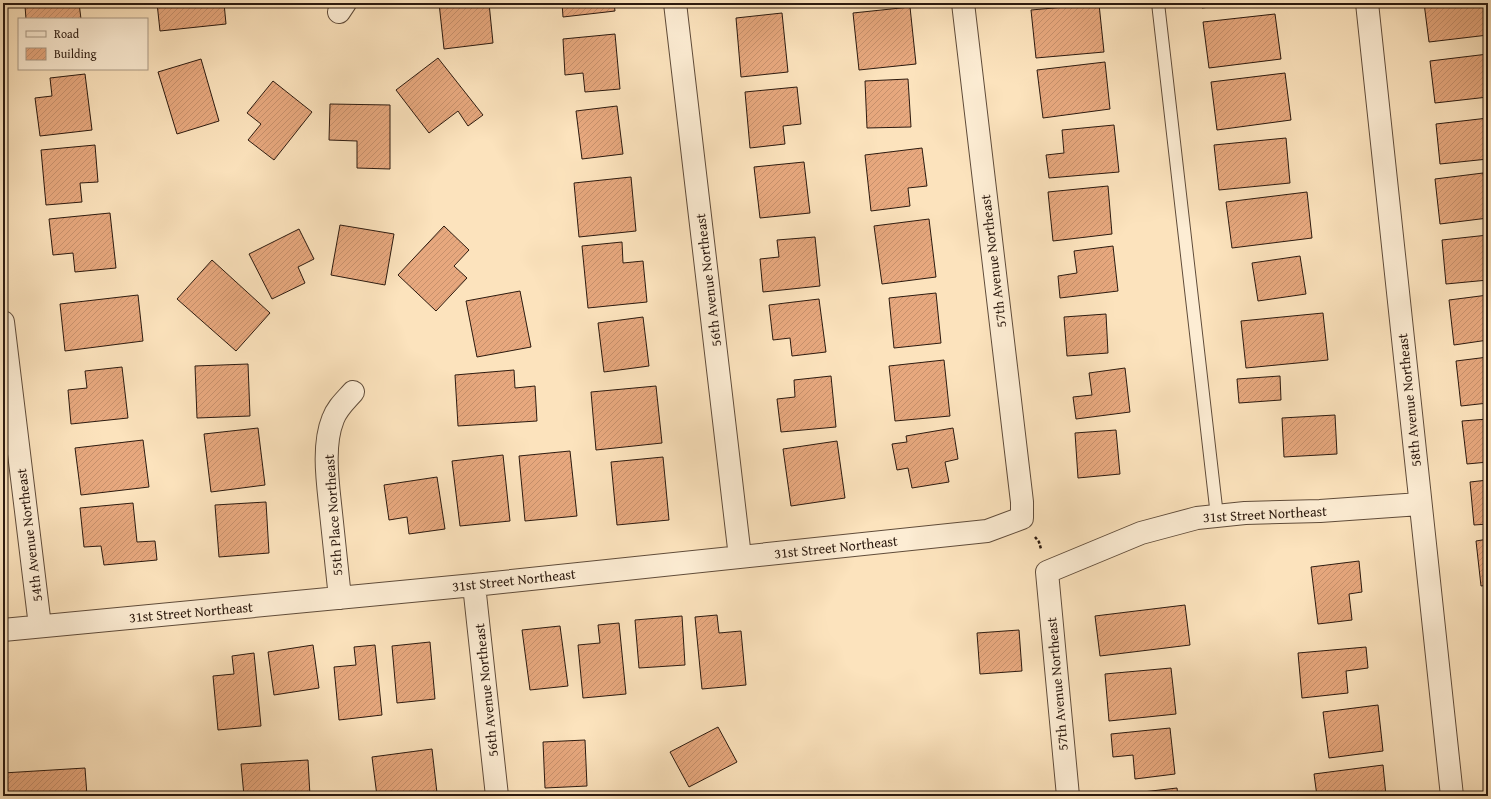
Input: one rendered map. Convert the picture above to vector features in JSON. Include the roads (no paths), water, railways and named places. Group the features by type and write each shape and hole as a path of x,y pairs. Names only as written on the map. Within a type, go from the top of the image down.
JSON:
{"street":[{"name":"56th Avenue Northeast","path":"675,3 740,557"},
{"name":"57th Avenue Northeast","path":"963,3 1021,494 1022,518"},
{"name":"58th Avenue Northeast","path":"1367,3 1452,796"},
{"name":"54th Avenue Northeast","path":"3,322 7,396 40,626"},
{"name":"55th Place Northeast","path":"340,598 329,492 327,465 328,440 333,420 339,407 352,392"},
{"name":"31st Street Northeast","path":"1047,572 1141,533 1197,518 1420,504"},
{"name":"31st Street Northeast","path":"3,630 474,585 987,531 1022,518"},
{"name":"57th Avenue Northeast","path":"1047,572 1068,796"},
{"name":"56th Avenue Northeast","path":"474,585 498,796"}],"lane":[{"path":"1158,3 1217,516"}]}
